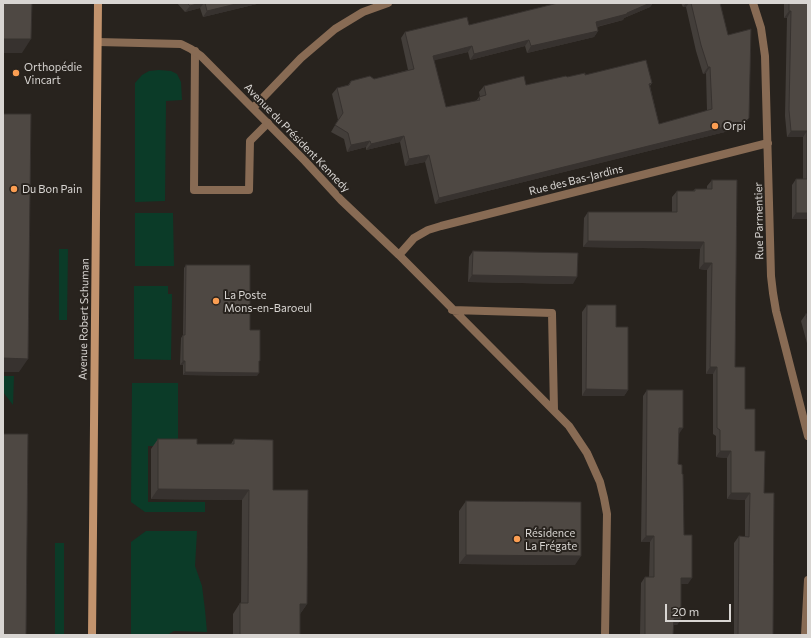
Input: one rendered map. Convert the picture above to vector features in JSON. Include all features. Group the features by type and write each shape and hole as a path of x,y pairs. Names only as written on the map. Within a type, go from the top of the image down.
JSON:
{"main road":[{"name":"Avenue Robert Schuman","path":"92,635 98,3"}],"street":[{"path":"253,108 302,58 335,29 363,12 388,3"},
{"name":"Rue Parmentier","path":"753,3 764,42 771,276 773,293 776,311 808,436"},
{"name":"Avenue du Président Kennedy","path":"98,42 172,43 181,44 195,51 268,123 341,200 399,255 569,426 588,453 600,482 607,514 605,635"},
{"path":"195,51 194,190 249,190 250,141 268,123"},
{"name":"Rue des Bas-Jardins","path":"399,255 414,238 428,230 441,226 768,143"},
{"path":"452,310 552,313 554,410"},
{"path":"805,635 808,580"}],"green space":[{"path":"149,71 171,71 177,74 181,82 182,100 166,101 165,201 135,202 135,83 142,75"},
{"path":"135,213 173,213 174,266 135,266"},
{"path":"59,249 68,249 67,320 59,320"},
{"path":"134,286 168,286 168,294 172,294 171,360 134,359"},
{"path":"3,376 14,376 13,405 3,392"},
{"path":"132,383 178,383 178,446 148,446 148,502 205,502 205,512 145,512 131,502"},
{"path":"146,531 197,531 195,566 202,586 207,632 174,631 167,635 131,635 131,542"},
{"path":"55,543 64,543 64,635 55,635"}],"building":[{"path":"3,3 32,3 31,39 3,39"},
{"path":"187,3 200,3 190,6"},
{"path":"205,3 240,3 207,11"},
{"path":"558,3 650,3 627,14 596,22 598,31 531,46 529,40 474,54 472,46 433,56 446,107 480,100 479,97 486,95 484,86 524,76 526,85 566,76 585,73 585,75 646,60 652,83 649,84 659,124 712,109 710,67 708,67 701,45 691,3 720,3 728,35 751,29 749,118 745,122 439,198 429,155 409,159 404,136 371,144 370,141 351,145 348,133 335,125 343,113 337,88 349,85 351,81 370,76 374,79 414,69 405,32 467,17 469,25"},
{"path":"789,3 808,3 808,213 796,213 796,179 807,179 807,131 791,131 789,110 791,11 789,11"},
{"path":"3,114 31,114 28,359 3,358"},
{"path":"712,180 737,180 735,367 745,367 745,409 755,409 755,451 765,451 764,493 774,493 773,635 738,635 739,536 749,537 750,493 731,493 731,451 720,451 720,430 717,428 717,367 710,367 712,263 704,263 704,242 588,241 588,212 677,212 677,191 712,189"},
{"path":"473,251 578,253 577,277 472,275"},
{"name":"La Poste Mons-en-Baroeul","path":"186,265 250,265 250,330 260,330 259,373 185,372 185,361 183,361 183,335 185,335"},
{"path":"587,305 616,305 616,327 628,327 628,390 586,389"},
{"path":"647,390 683,390 683,428 679,428 678,464 682,465 683,474 684,535 692,535 692,578 681,578 681,619 674,619 673,635 645,635 645,577 654,577 654,536 646,536"},
{"path":"3,434 28,434 26,635 3,635"},
{"path":"158,439 197,439 197,444 234,444 234,439 273,440 273,490 308,490 307,604 300,604 300,635 240,635 240,603 248,603 249,490 158,489"},
{"name":"Résidence La Frégate","path":"466,501 581,502 581,556 466,555"}],"place":[{"name":"Orthopédie Vincart","path":"16,73"},
{"name":"Orpi","path":"715,126"},
{"name":"Du Bon Pain","path":"14,189"},
{"name":"La Poste Mons-en-Baroeul","path":"216,301"},
{"name":"Résidence La Frégate","path":"517,539"}]}
